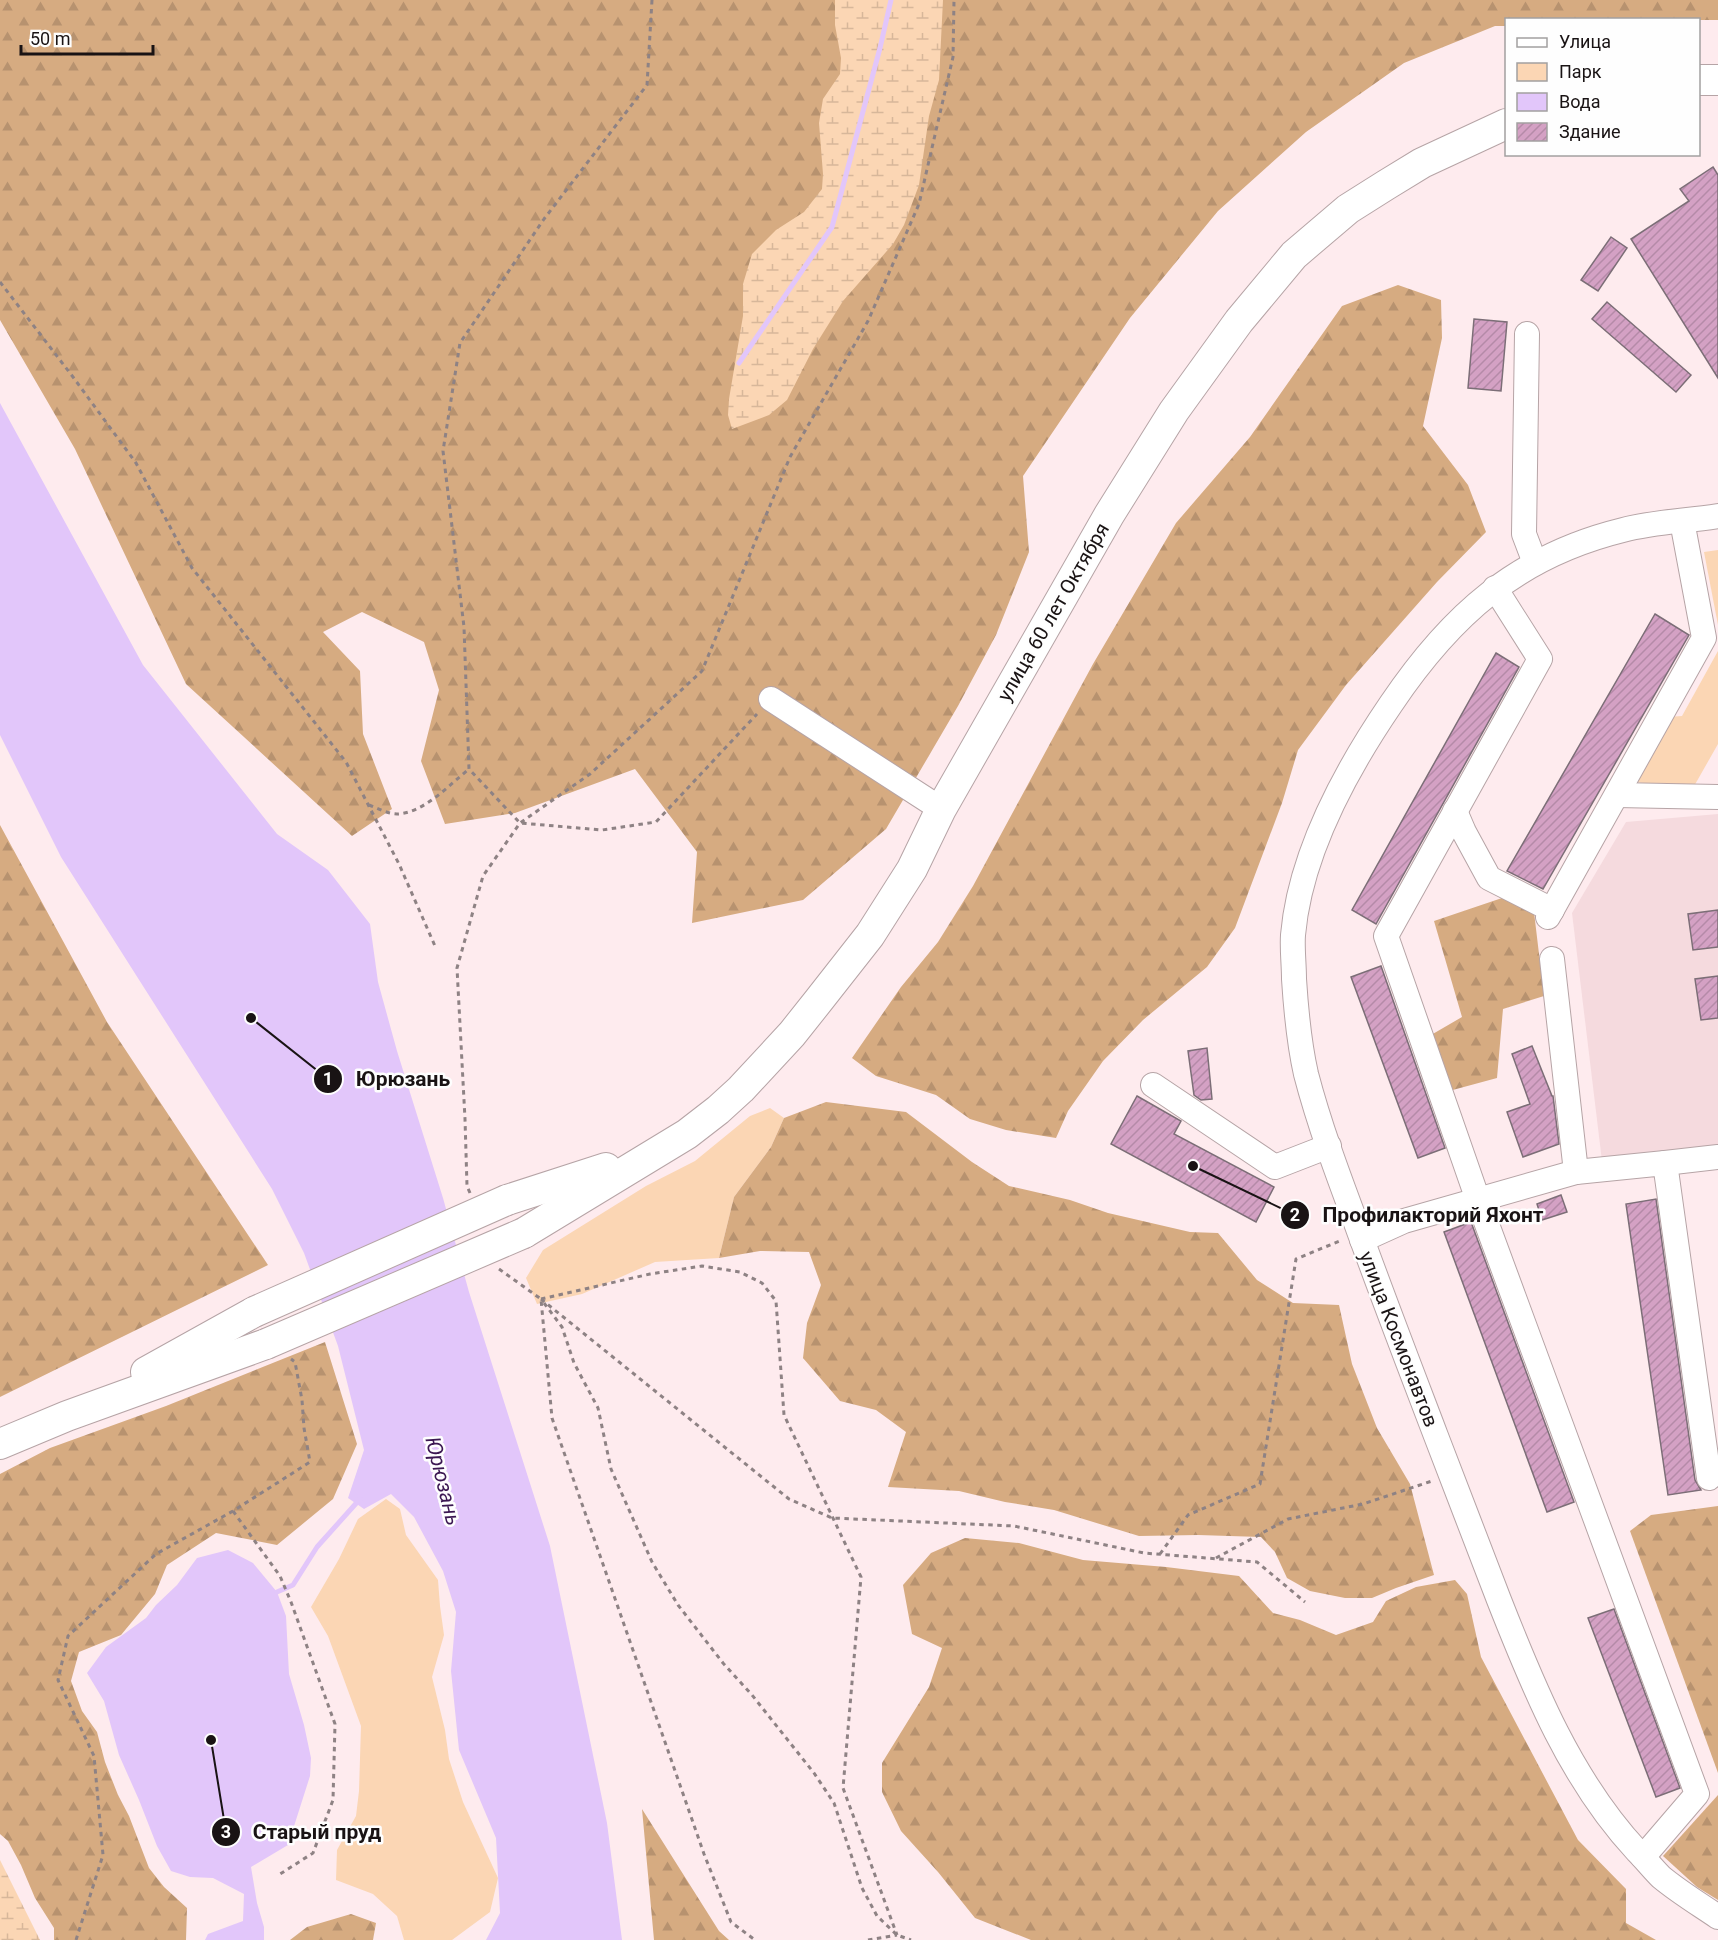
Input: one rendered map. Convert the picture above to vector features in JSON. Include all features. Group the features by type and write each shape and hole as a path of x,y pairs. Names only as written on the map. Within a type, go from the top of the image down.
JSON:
{"main road":[{"path":"1700,80 1718,80"},
{"name":"улица 60 лет Октября","path":"652,1153 687,1134 741,1089 792,1034 870,935 912,869 941,809 1109,515 1174,411 1246,312 1294,255 1348,209 1422,163 1505,124"},
{"path":"67,1416 254,1312 507,1200 652,1153"},
{"path":"0,1444 67,1416 266,1344 524,1233 652,1153"}],"street":[{"path":"1527,334 1524,534 1535,563"},
{"name":"улица Космонавтов","path":"1718,516 1628,528 1595,537 1535,563 1495,588 1459,620 1415,669 1383,716 1343,784 1317,837 1299,896 1292,939 1296,1008 1306,1073 1329,1146 1450,1474 1522,1658 1563,1746 1604,1812 1660,1876 1718,1917"},
{"path":"1455,811 1489,878 1550,914 1704,638 1682,521"},
{"path":"1495,588 1540,660 1386,936 1478,1200 1697,1794 1643,1857"},
{"path":"771,699 941,809"},
{"path":"1617,795 1718,796"},
{"path":"1552,958 1576,1172"},
{"path":"1153,1085 1275,1167 1329,1146"},
{"path":"1362,1240 1404,1221 1576,1172 1718,1157"},
{"path":"1665,1163 1709,1478"}],"path":[{"path":"652,0 648,86 544,219 460,343 443,452 464,627 469,770 520,823 602,830 656,822 771,699"},
{"path":"471,1196 467,1186 457,968 483,876 520,823 590,774 702,671 790,457 868,321 919,204 953,57 954,0"},
{"path":"0,282 73,376 135,463 192,568 346,762 399,864 435,946"},
{"path":"368,805 395,814 413,810 426,803 469,770"},
{"path":"1160,1554 1188,1515 1260,1484 1296,1259 1342,1240 1362,1240"},
{"path":"541,1299 650,1274 702,1266 740,1272 762,1283 776,1301 784,1415 861,1577 843,1788 897,1935"},
{"path":"498,1268 541,1299 789,1499 832,1518 1014,1526 1144,1553 1257,1563 1305,1602"},
{"path":"541,1299 562,1327 574,1363 598,1408 611,1469 652,1562 678,1605 723,1664 759,1703 834,1803 862,1888 877,1916 897,1935 911,1940"},
{"path":"541,1299 552,1418 723,1903 731,1922 755,1940"},
{"path":"76,1940 103,1854 94,1756 58,1680 68,1636 156,1554 233,1511 310,1462 295,1362 266,1344"},
{"path":"1214,1559 1288,1519 1363,1504 1450,1474"},
{"path":"233,1511 280,1576 335,1724 333,1800 313,1853 277,1876"},
{"path":"868,1940 897,1935"}],"shaded area":[{"path":"1718,814 1718,1152 1602,1161 1572,913 1626,822"}],"green space":[{"path":"0,0 1718,0 1718,20 1700,20 1700,18 1505,18 1505,26 1495,26 1404,63 1306,132 1218,211 1130,318 1023,476 1029,552 996,635 958,706 886,829 803,900 692,923 697,852 635,769 515,813 445,824 421,761 439,690 424,642 362,612 323,632 360,671 363,734 392,809 352,836 186,684 75,449 0,320"},
{"path":"835,0 943,0 939,80 929,116 919,185 904,225 893,244 843,301 813,349 787,400 769,415 732,429 728,415 729,399 743,316 743,284 752,254 776,230 804,212 822,189 819,123 823,99 840,74 841,58 835,25"},
{"path":"1398,285 1441,300 1442,338 1423,426 1468,485 1486,532 1437,582 1346,685 1298,750 1282,803 1235,928 1207,967 1143,1020 1103,1061 1068,1111 1056,1138 1006,1130 970,1119 936,1095 876,1076 852,1058 901,987 938,942 973,886 1093,664 1176,523 1250,437 1342,306"},
{"path":"1718,550 1718,625 1704,552"},
{"path":"1718,651 1718,744 1693,788 1634,782 1668,717 1682,716"},
{"path":"0,825 107,1022 268,1265 0,1397"},
{"path":"1502,898 1534,912 1544,996 1503,1009 1497,1078 1449,1091 1431,1035 1462,1017 1434,921"},
{"path":"826,1102 906,1112 972,1162 1009,1186 1190,1232 1218,1233 1257,1280 1293,1303 1339,1305 1352,1364 1377,1428 1410,1484 1434,1575 1372,1598 1345,1598 1310,1591 1287,1578 1275,1552 1261,1537 1139,1536 1054,1510 959,1491 888,1487 906,1432 876,1410 840,1401 803,1358 807,1323 821,1285 809,1252 760,1251 719,1258 734,1197 771,1147 784,1118"},
{"path":"770,1108 784,1118 771,1147 734,1197 719,1258 655,1262 582,1294 537,1304 526,1278 543,1250 646,1186 695,1161 750,1116"},
{"path":"325,1342 357,1444 333,1499 277,1545 216,1533 167,1565 155,1594 121,1635 79,1652 71,1681 82,1711 97,1732 105,1762 149,1868 164,1887 187,1908 186,1940 54,1940 54,1928 35,1898 8,1841 0,1834 0,1474 50,1448 166,1406"},
{"path":"386,1499 400,1509 406,1535 438,1580 444,1635 432,1677 445,1730 449,1759 463,1802 498,1878 490,1912 452,1940 404,1940 397,1916 373,1894 336,1880 337,1850 356,1816 361,1726 328,1636 311,1607 339,1559 358,1519"},
{"path":"1718,1506 1718,1773 1630,1531 1651,1515"},
{"path":"965,1538 1019,1543 1083,1560 1239,1576 1273,1613 1300,1620 1336,1635 1373,1622 1386,1601 1416,1587 1455,1580 1467,1594 1481,1657 1578,1840 1626,1889 1626,1923 1656,1940 1031,1940 975,1918 901,1831 882,1792 882,1763 929,1687 942,1648 912,1634 903,1585 931,1553"},
{"path":"1718,1795 1718,1900 1697,1887 1663,1856"},
{"path":"642,1809 719,1931 729,1940 654,1940"},
{"path":"0,1860 40,1940 0,1940"},
{"path":"351,1914 376,1923 373,1940 290,1940 307,1927"}],"water":[{"path":"0,403 143,665 277,834 328,870 370,924 378,982 397,1051 443,1198 469,1292 550,1546 607,1823 622,1940 486,1940 500,1913 496,1838 459,1750 451,1671 456,1612 443,1571 414,1517 391,1494 364,1509 348,1498 364,1450 338,1346 304,1253 272,1189 61,857 0,735"},
{"path":"228,1550 253,1563 277,1592 286,1616 289,1674 311,1758 310,1776 288,1845 251,1867 264,1927 264,1940 205,1940 208,1934 243,1921 244,1894 213,1878 190,1877 171,1871 157,1846 119,1755 104,1701 87,1673 106,1647 146,1618 177,1585 197,1558"}],"building":[{"path":"1713,167 1718,175 1718,378 1631,239 1689,201 1680,189"},
{"path":"1611,237 1627,248 1598,291 1581,280"},
{"path":"1607,302 1691,375 1676,392 1592,319"},
{"path":"1474,319 1507,322 1501,391 1468,388"},
{"path":"1655,614 1689,635 1543,889 1507,871"},
{"path":"1496,653 1519,667 1376,924 1352,910"},
{"path":"1718,910 1718,947 1693,950 1688,914"},
{"path":"1381,966 1445,1148 1418,1158 1351,977"},
{"path":"1718,976 1718,1018 1701,1020 1695,979"},
{"path":"1532,1046 1553,1096 1559,1144 1523,1157 1507,1112 1530,1104 1512,1054"},
{"path":"1207,1048 1212,1099 1201,1100 1194,1095 1188,1051"},
{"path":"1137,1096 1181,1121 1174,1134 1274,1187 1256,1222 1111,1144"},
{"path":"1561,1195 1567,1212 1542,1220 1537,1204"},
{"path":"1656,1199 1695,1480 1701,1490 1668,1495 1626,1204"},
{"path":"1471,1222 1574,1502 1547,1512 1444,1232"},
{"path":"1614,1609 1680,1788 1656,1797 1588,1618"}],"waterway":[{"path":"739,363 832,227 891,0"},
{"path":"277,1592 293,1585 317,1547 360,1499"}],"place":[{"name":"Юрюзань","path":"251,1018"},
{"name":"Профилакторий Яхонт","path":"1193,1166"},
{"name":"Старый пруд","path":"211,1740"}]}
